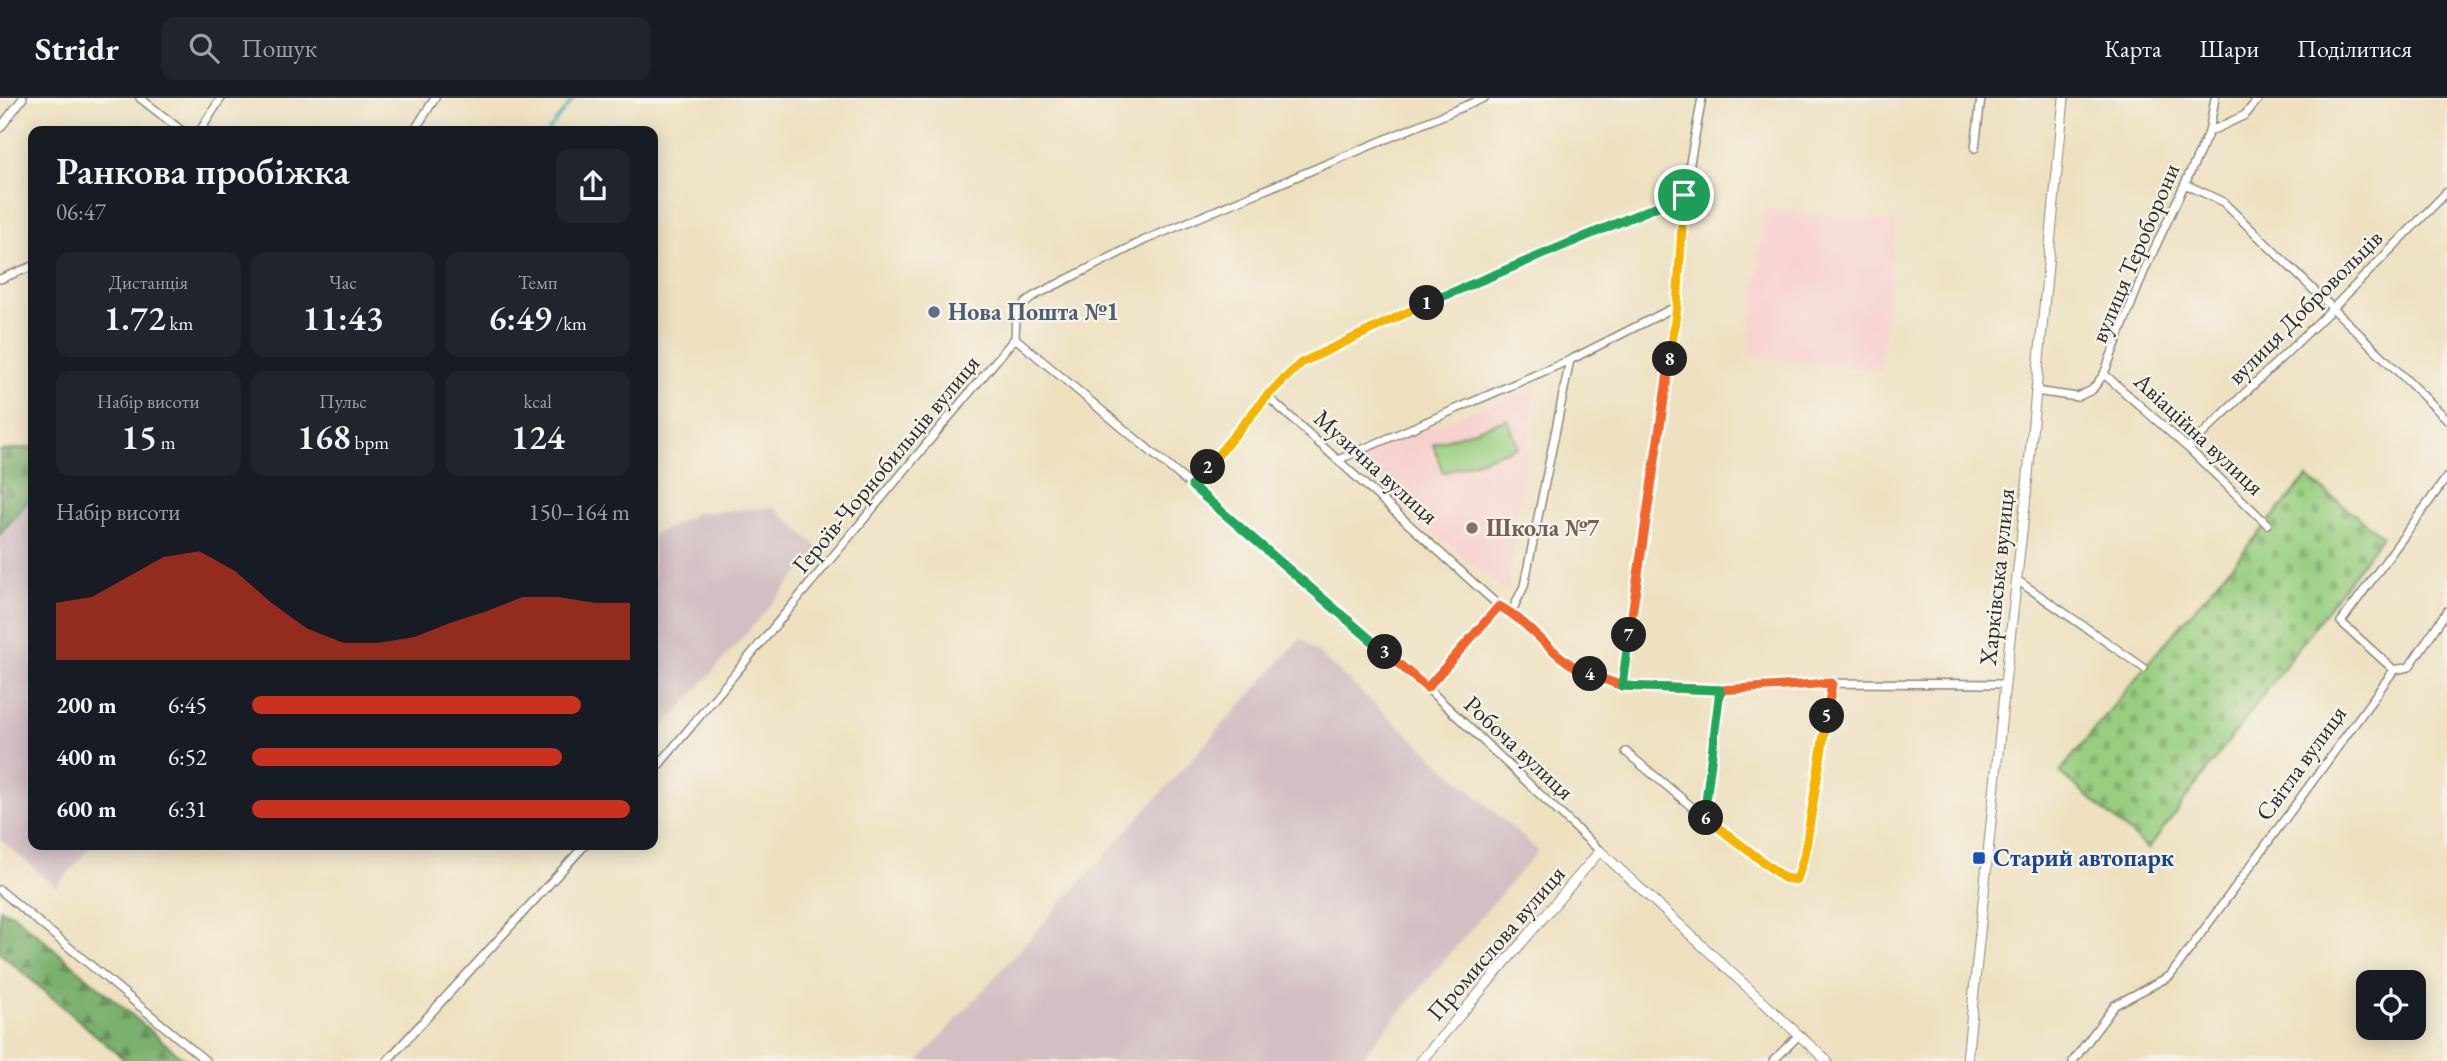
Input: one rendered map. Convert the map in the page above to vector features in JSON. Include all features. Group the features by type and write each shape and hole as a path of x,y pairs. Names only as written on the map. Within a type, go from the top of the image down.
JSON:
{"street":[{"path":"0,128 23,98"},
{"path":"140,98 176,126"},
{"path":"205,126 221,98"},
{"path":"417,126 435,98"},
{"name":"Героїв-Чорнобильців вулиця","path":"658,766 1015,338 1016,311 1034,296 1145,240 1484,98"},
{"path":"1622,686 1677,306 1684,195 1702,98"},
{"path":"1975,148 1981,98"},
{"name":"Харківська вулиця","path":"1967,1061 2064,98"},
{"name":"вулиця Тероборони","path":"2035,391 2077,397 2092,390 2104,374 2145,269 2209,132 2215,98"},
{"path":"2209,132 2245,115 2259,98"},
{"path":"2185,184 2223,202 2447,419"},
{"name":"вулиця Добровольців","path":"2188,448 2333,308 2447,192"},
{"path":"1192,486 1267,396 1301,363 1489,276 1684,195"},
{"path":"0,279 28,268"},
{"path":"1340,459 1570,360 1677,306"},
{"name":"Робоча вулиця","path":"1015,338 1427,688 1827,1061"},
{"path":"1511,613 1524,586 1570,360"},
{"name":"Авіаційна вулиця","path":"2104,374 2188,448 2267,524"},
{"name":"Музична вулиця","path":"1267,396 1340,459 1499,606 1511,613 1574,668 1622,686 1720,690 1832,683 2005,684"},
{"path":"2394,670 2341,622 2447,477"},
{"path":"2017,580 2144,668"},
{"path":"1427,688 1499,606"},
{"name":"Світла вулиця","path":"2073,1061 2115,1005 2170,976 2394,670 2409,667 2447,611"},
{"path":"1626,752 1704,817 1784,878 1797,880 1805,853 1832,683"},
{"path":"1704,817 1720,690"},
{"path":"387,1061 580,850"},
{"name":"Промислова вулиця","path":"1420,1061 1600,850"},
{"path":"0,890 206,1061"},
{"path":"1773,1061 1798,1036"}],"shaded area":[{"path":"1764,209 1896,222 1881,370 1749,357"},
{"name":"Школа №7","path":"1536,389 1507,592 1349,464 1366,449"},
{"path":"28,501 28,850 88,850 56,887 0,839 0,534"},
{"path":"774,507 820,549 658,734 658,532 697,513"},
{"path":"1301,638 1538,851 1358,1061 919,1061"}],"green space":[{"path":"1508,419 1518,447 1443,473 1433,444"},
{"path":"28,448 28,501 0,534 0,451"},
{"path":"2307,477 2382,536 2148,849 2060,772 2144,668"},
{"path":"0,909 13,914 186,1061 126,1061 0,953"}],"waterway":[{"path":"552,126 574,98"}],"place":[{"name":"Нова Пошта №1","path":"934,312"},
{"name":"Школа №7","path":"1472,528"},
{"name":"Старий автопарк","path":"1979,858"}],"route":[{"path":"1684,195 1489,276 1301,363 1267,396 1192,486 1427,688 1499,606 1511,613 1574,668 1622,686 1720,690 1832,683 1805,853 1797,880 1784,878 1704,817 1720,690 1622,686 1677,306 1684,195"}]}
